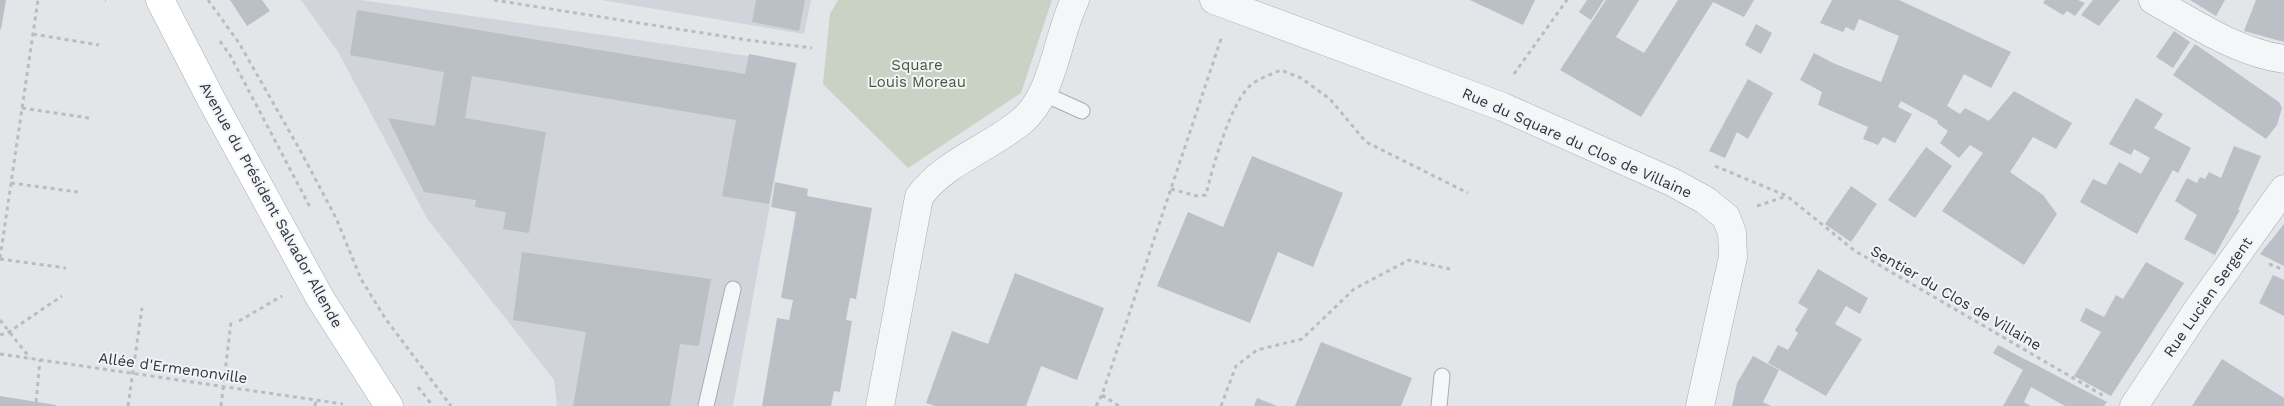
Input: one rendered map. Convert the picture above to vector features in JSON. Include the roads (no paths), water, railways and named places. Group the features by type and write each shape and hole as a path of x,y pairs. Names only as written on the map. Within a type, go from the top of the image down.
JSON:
{"street":[{"name":"Avenue du Président Salvador Allende","path":"160,0 211,99 310,281 389,406"},
{"path":"880,406 919,198 926,186 1022,121 1042,93 1075,0"},
{"path":"2153,0 2226,40 2268,57 2284,59"},
{"name":"Rue du Square du Clos de Villaine","path":"1223,3 1503,107 1672,182 1704,200 1726,216 1732,233 1733,257 1700,406"},
{"name":"Rue Lucien Sergent","path":"2121,402 2198,309 2284,189"}],"lane":[{"path":"1042,93 1082,111"},
{"path":"706,406 733,289"},
{"path":"1439,406 1442,376"}],"park label":[{"name":"Square Louis Moreau","path":"917,74"}]}
